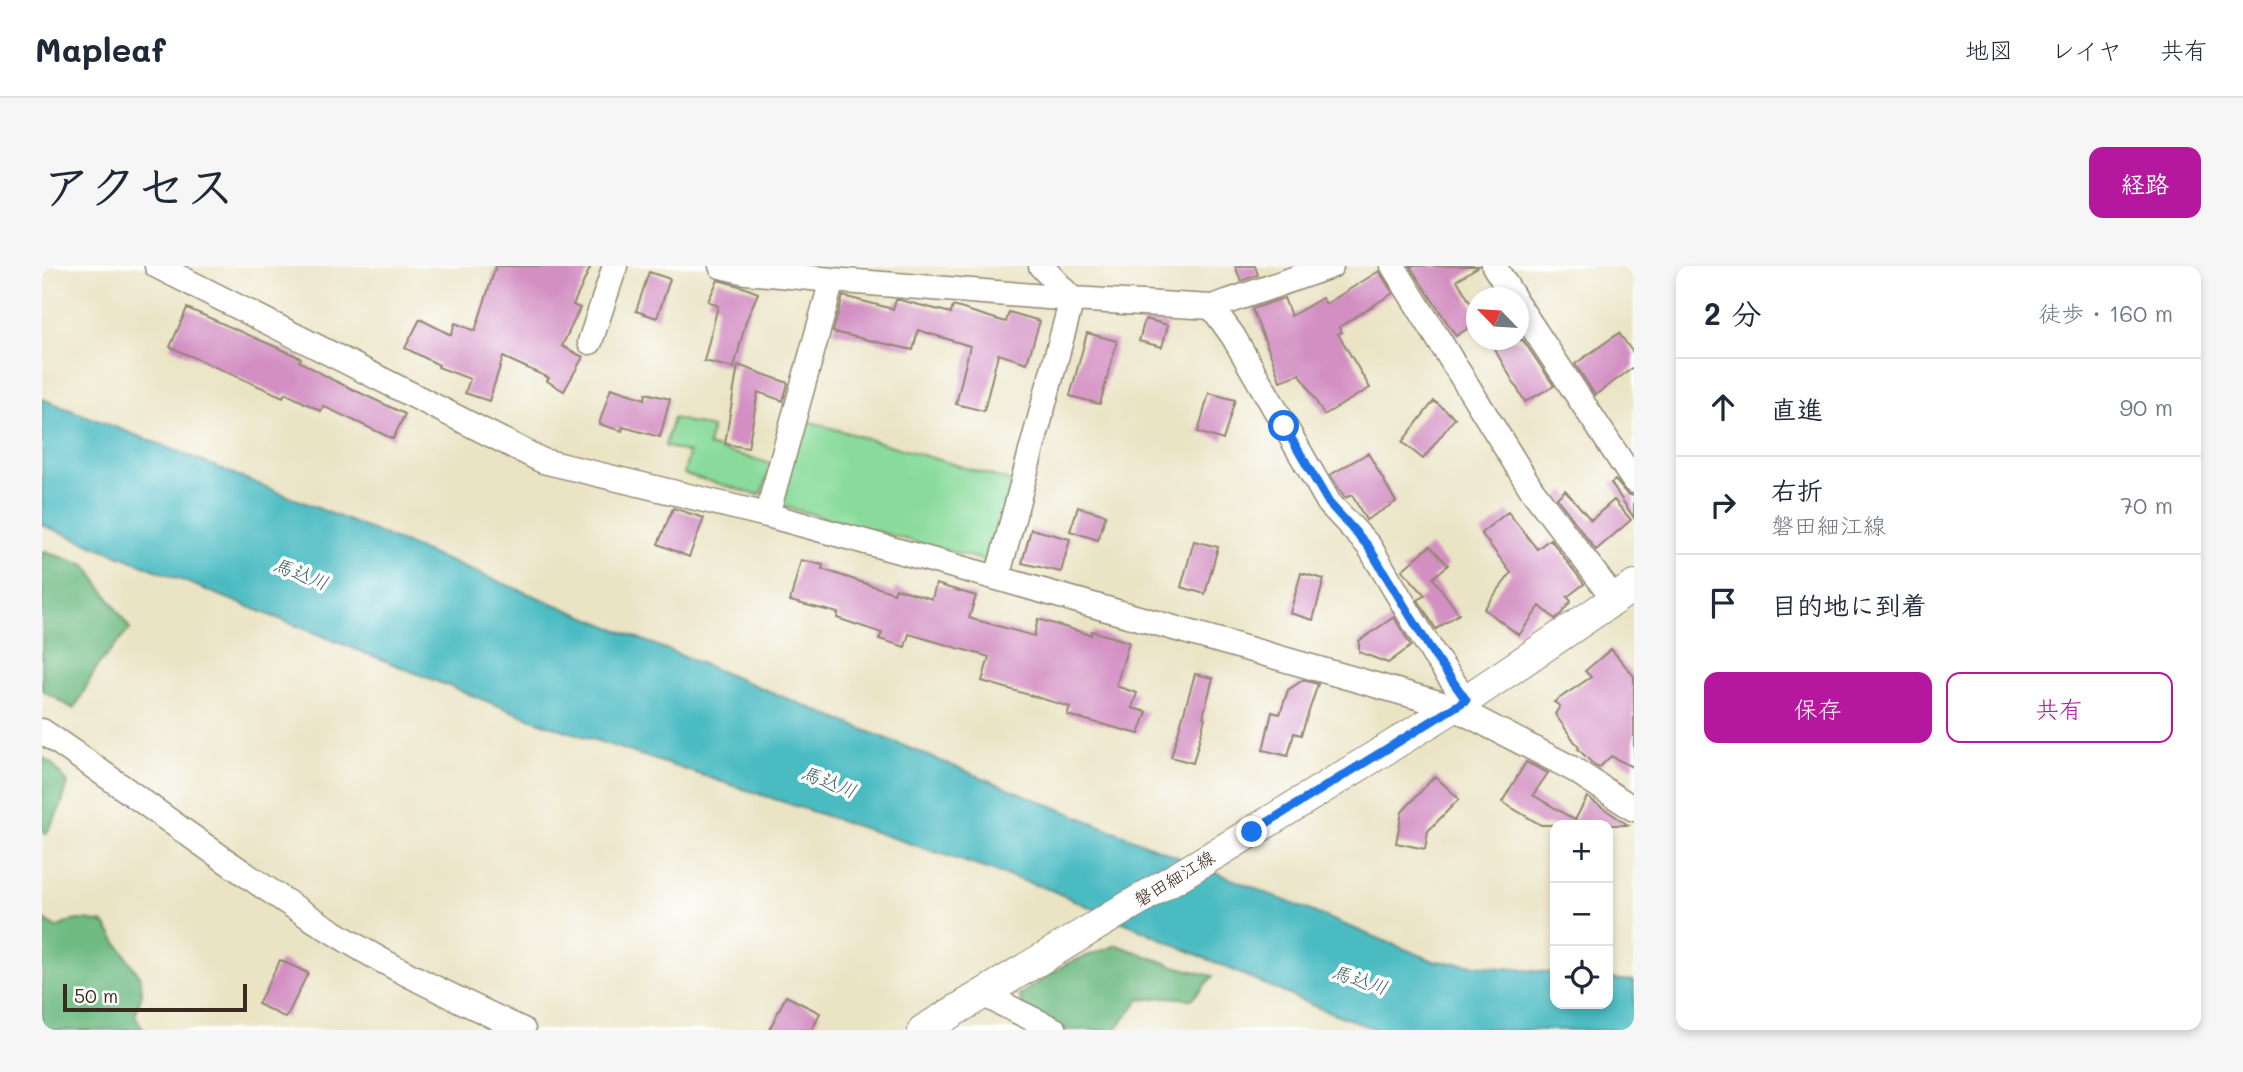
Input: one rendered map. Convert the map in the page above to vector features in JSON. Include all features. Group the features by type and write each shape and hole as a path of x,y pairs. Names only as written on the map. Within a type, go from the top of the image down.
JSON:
{"main road":[{"name":"磐田細江線","path":"923,1030 1460,704 1624,593"}],"street":[{"path":"157,266 195,274 543,461 767,515 1460,704 1573,769 1634,808"},
{"path":"590,342 615,266"},
{"path":"721,266 746,272 797,271 832,280 1212,307 1331,266"},
{"path":"1041,266 1072,299"},
{"path":"1393,266 1532,490 1624,593"},
{"path":"1494,266 1507,287"},
{"path":"767,515 832,280"},
{"path":"997,578 1072,299"},
{"path":"1212,307 1233,336 1329,503 1368,546 1434,655 1460,704"},
{"path":"1529,322 1634,481"},
{"path":"42,731 269,890 349,942 427,984 523,1030"},
{"path":"982,994 1055,1030"}],"green space":[{"path":"673,418 712,428 708,446 772,464 759,495 684,474 689,453 665,446"},
{"path":"801,419 1013,482 994,555 986,561 778,505"},
{"path":"42,551 86,565 130,629 98,665 74,709 42,690"},
{"path":"42,757 52,764 68,783 61,806 46,834 42,832"},
{"path":"42,918 56,928 79,920 104,923 140,977 142,993 135,1016 144,1030 42,1030"},
{"path":"1117,945 1174,966 1213,976 1192,999 1165,997 1139,1000 1115,1030 1066,1030 1024,1010 1019,995 1068,963"}],"water":[{"name":"馬込川","path":"42,399 177,451 1434,961 1550,973 1550,1009 1613,1009 1613,979 1634,981 1634,1030 1378,1030 1314,1006 1051,890 537,721 42,525"}],"building":[{"path":"496,266 591,266 573,305 580,308 562,346 583,357 564,391 547,381 549,378 503,357 489,401 465,393 470,379 438,367 439,365 405,348 420,319 451,335 455,323 475,331"},
{"path":"1235,266 1255,266 1258,275 1241,281"},
{"path":"1410,266 1479,266 1457,280 1466,295 1466,330 1456,336"},
{"path":"1379,271 1393,293 1339,327 1342,332 1338,334 1370,388 1324,415 1300,374 1280,381 1252,309 1284,298 1291,316 1322,298 1326,304"},
{"path":"649,272 670,279 657,318 636,311"},
{"path":"718,280 758,293 746,321 734,368 704,361 718,306 708,301"},
{"path":"843,296 893,309 896,300 900,300 951,313 953,306 1006,322 1009,312 1040,321 1027,363 998,354 984,411 956,404 970,346 918,330 913,350 833,332"},
{"path":"187,308 301,358 299,361 335,381 405,414 393,439 323,406 321,411 285,393 283,397 170,347"},
{"path":"1145,319 1168,325 1162,347 1139,341"},
{"path":"1087,333 1117,341 1100,404 1070,396"},
{"path":"1619,333 1634,354 1634,367 1595,395 1575,364"},
{"path":"1529,349 1554,386 1525,402 1495,350"},
{"path":"738,365 788,383 783,401 758,392 748,448 725,444"},
{"path":"611,388 645,399 646,393 670,399 660,437 599,424"},
{"path":"1209,393 1235,400 1223,440 1198,432"},
{"path":"1434,401 1455,418 1423,459 1402,442"},
{"path":"1368,453 1396,502 1366,520 1352,495 1345,498 1330,475"},
{"path":"1615,480 1627,494 1634,496 1634,518 1611,483"},
{"path":"1565,490 1591,520 1614,500 1631,520 1596,550 1557,498"},
{"path":"1078,507 1106,515 1098,540 1070,531"},
{"path":"673,508 704,518 689,557 658,544"},
{"path":"1508,512 1537,549 1550,539 1584,584 1567,597 1571,601 1555,619 1540,606 1519,635 1484,609 1511,573 1481,533"},
{"path":"1031,529 1070,539 1061,572 1022,563"},
{"path":"1194,541 1218,547 1205,594 1181,587"},
{"path":"1430,546 1448,565 1433,578 1459,614 1436,629 1418,600 1425,595 1402,570"},
{"path":"801,560 823,565 822,569 894,593 896,588 932,599 936,584 976,596 969,618 1034,636 1038,619 1091,635 1092,631 1129,642 1116,686 1137,693 1132,708 1147,712 1139,734 1067,715 1070,707 982,681 989,657 909,634 905,647 879,639 882,633 837,618 838,613 790,601"},
{"path":"1301,573 1324,579 1313,620 1290,613"},
{"path":"1394,617 1411,646 1388,663 1359,652 1359,641"},
{"path":"1611,649 1634,676 1634,768 1611,756 1599,768 1593,764 1578,749 1555,714 1560,706 1554,702 1591,677 1585,671"},
{"path":"1195,674 1213,678 1193,763 1171,757"},
{"path":"1303,680 1318,684 1301,735 1294,733 1288,756 1263,750 1272,712 1280,714 1288,690"},
{"path":"1526,762 1548,773 1533,795 1575,820 1550,820 1550,825 1541,825 1502,802"},
{"path":"1435,776 1459,799 1428,831 1425,849 1396,843 1402,812"},
{"path":"1587,797 1628,825 1613,825 1613,820 1575,820"},
{"path":"280,960 308,973 286,1018 258,1004"},
{"path":"786,996 820,1013 812,1030 769,1030"}],"route":[{"path":"1252,832 1466,700 1434,655 1368,546 1329,503 1284,426"}]}
